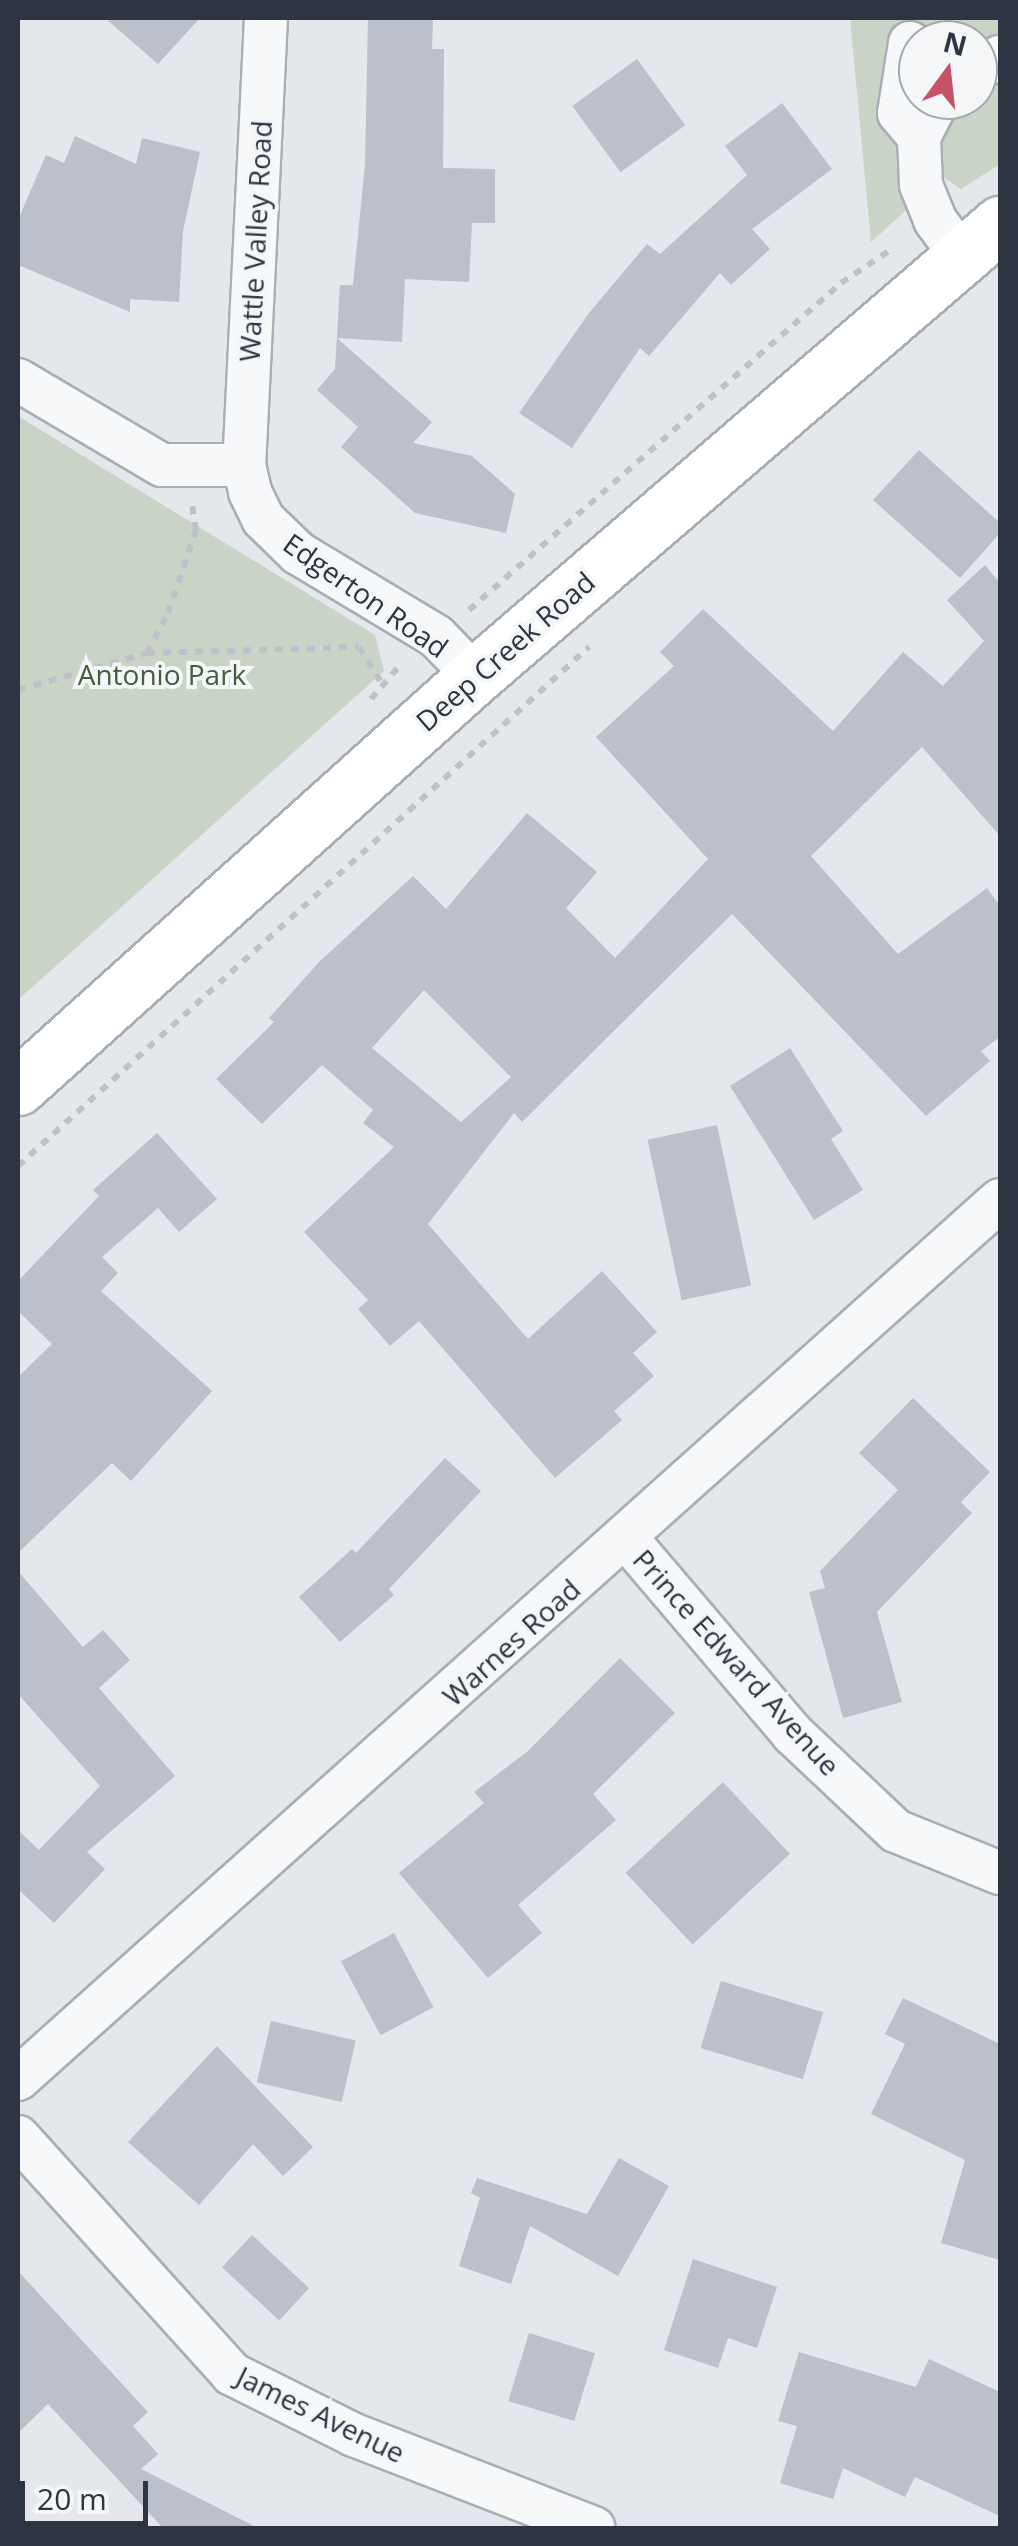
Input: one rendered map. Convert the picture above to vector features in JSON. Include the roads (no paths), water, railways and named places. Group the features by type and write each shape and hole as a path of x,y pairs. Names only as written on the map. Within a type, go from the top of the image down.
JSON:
{"main road":[{"name":"Deep Creek Road","path":"18,1087 475,676 980,239"}],"street":[{"name":"Wattle Valley Road","path":"226,466 266,18"},
{"path":"905,120 918,137"},
{"path":"927,120 918,137 921,185 935,220 980,239"},
{"path":"18,380 162,464 226,466"},
{"name":"Edgerton Road","path":"226,466 263,519 298,553 436,636 475,676"},
{"name":"Warnes Road","path":"18,2079 627,1539 1000,1200"},
{"name":"Prince Edward Avenue","path":"627,1539 793,1734 896,1831 1000,1873"},
{"name":"James Avenue","path":"18,2137 232,2374 354,2435 594,2528"}],"park label":[{"name":"Antonio Park","path":"162,674"}]}
